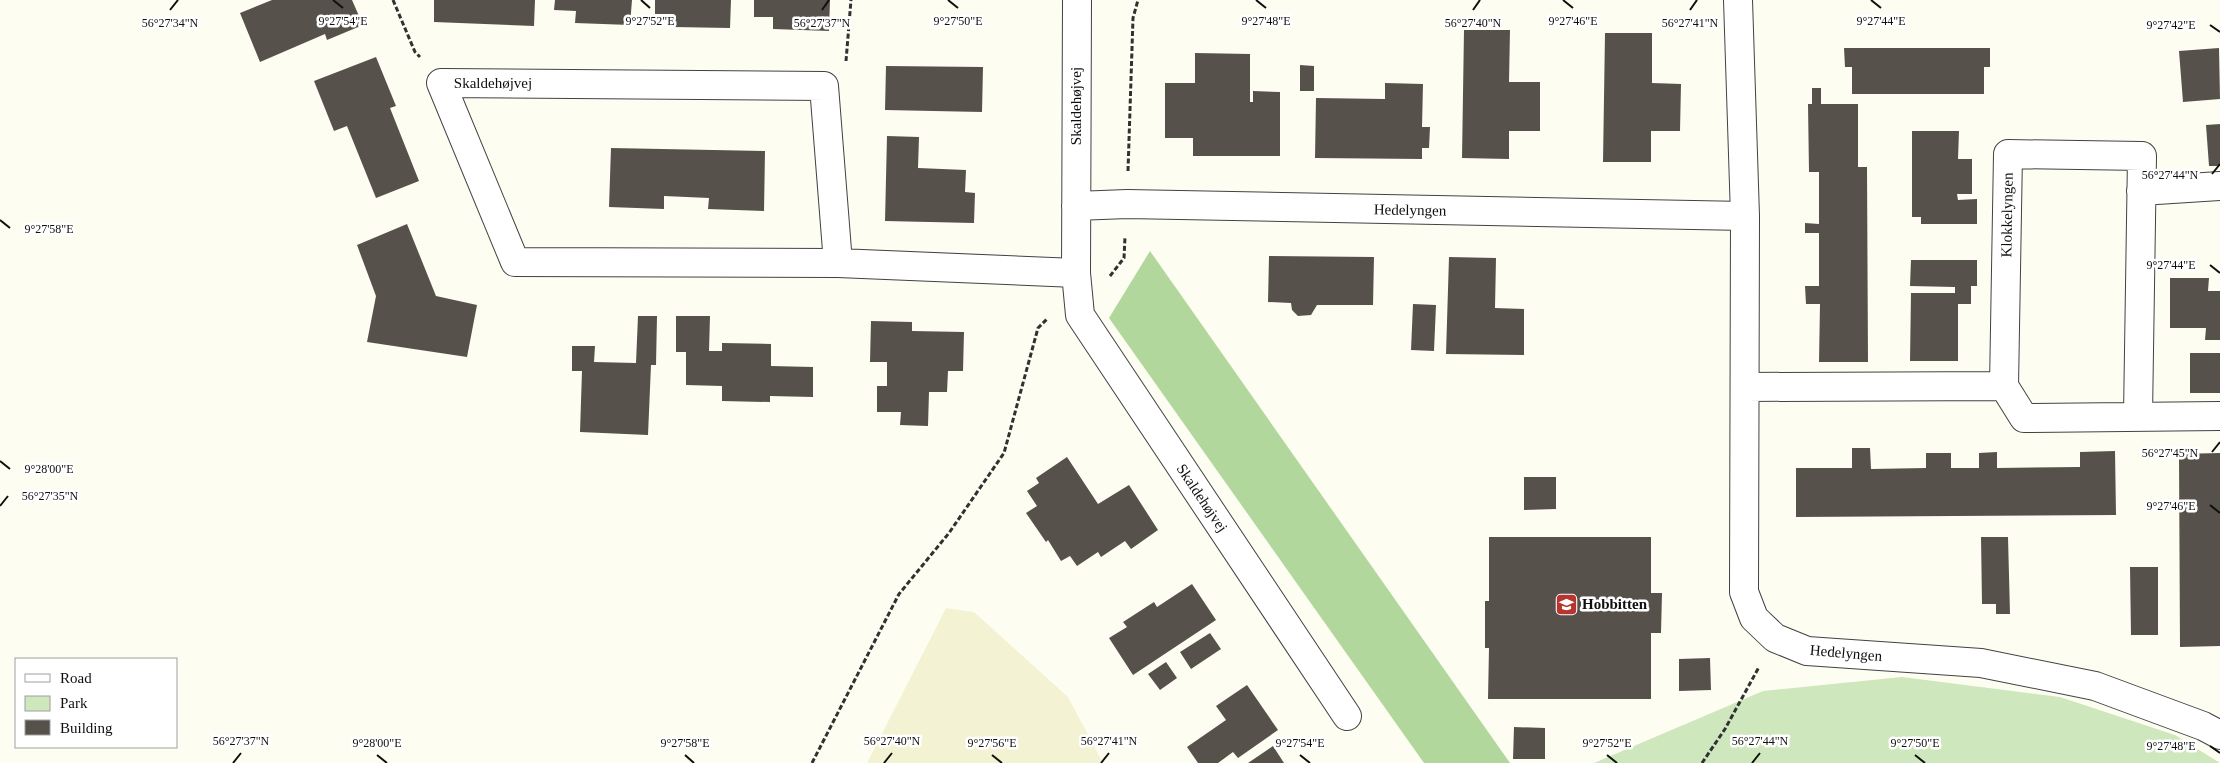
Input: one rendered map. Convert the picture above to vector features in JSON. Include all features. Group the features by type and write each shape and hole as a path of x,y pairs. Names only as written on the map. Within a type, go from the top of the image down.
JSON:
{"street":[{"name":"Skaldehøjvej","path":"1077,0 1076,280 1080,315 1346,716"},
{"name":"Hedelyngen","path":"1738,0 1745,216 1744,592 1754,618 1775,638 1807,651 1981,663 2094,686 2203,726 2220,736"},
{"name":"Skaldehøjvej","path":"824,86 441,83 515,262 838,263 1076,280"},
{"path":"824,86 838,263"},
{"name":"Klokkelyngen","path":"2004,386 2008,154 2142,156 2138,416"},
{"path":"2141,191 2220,186"},
{"name":"Hedelyngen","path":"1076,206 1127,204 1745,216"},
{"path":"1746,387 2004,386 2024,418 2220,416"}],"path":[{"path":"393,0 415,52 441,83"},
{"path":"824,86 847,60 851,0"},
{"path":"1080,315 1124,258 1133,18 1138,0"},
{"path":"812,763 899,594 949,533 1004,452 1038,328 1076,280"},
{"path":"1702,763 1724,730 1775,638"}],"green space":[{"path":"1150,251 1510,763 1424,763 1109,318"},
{"path":"946,608 974,612 1068,697 1103,763 867,763"},
{"path":"1902,677 2060,697 2175,735 2220,763 1594,763 1763,691"}],"building":[{"path":"272,0 352,0 363,25 327,40 325,34 260,62 240,13"},
{"path":"434,0 535,0 534,26 434,22"},
{"path":"555,0 632,0 630,25 575,23 576,11 554,10"},
{"path":"655,0 731,0 730,28 673,27 674,14 655,14"},
{"path":"754,0 830,0 829,31 773,29 773,17 754,17"},
{"path":"1464,30 1510,30 1509,82 1540,82 1540,131 1509,131 1509,159 1462,158"},
{"path":"1605,33 1652,33 1652,83 1681,84 1680,131 1651,131 1651,162 1603,162"},
{"path":"1844,48 1990,48 1990,67 1984,67 1984,94 1852,94 1852,67 1845,67"},
{"path":"2219,48 2220,99 2183,102 2179,51"},
{"path":"1195,53 1250,54 1250,102 1253,102 1253,91 1280,92 1280,156 1193,156 1193,138 1165,138 1165,83 1195,83"},
{"path":"376,57 396,106 390,108 419,181 376,198 347,126 334,131 314,81"},
{"path":"1300,65 1314,66 1314,91 1300,91"},
{"path":"886,66 983,67 982,112 885,110"},
{"path":"1385,83 1423,84 1422,127 1430,127 1429,148 1422,148 1422,159 1315,158 1316,98 1385,99"},
{"path":"1812,88 1821,88 1821,104 1858,104 1858,167 1867,167 1868,362 1819,362 1820,304 1806,304 1805,286 1819,286 1819,233 1805,233 1805,223 1819,224 1819,172 1809,172 1808,104 1812,104"},
{"path":"2220,124 2220,166 2209,166 2206,125"},
{"path":"1912,131 1959,131 1958,159 1972,159 1972,194 1957,194 1958,200 1977,199 1977,224 1921,224 1921,217 1912,217"},
{"path":"887,136 919,137 918,168 966,170 965,192 975,193 974,223 885,221"},
{"path":"611,148 765,151 764,211 708,209 709,198 664,196 664,209 609,207"},
{"path":"407,224 436,296 477,305 467,357 367,342 376,296 357,245"},
{"path":"1269,256 1374,257 1373,305 1317,305 1311,315 1298,316 1292,310 1291,303 1268,302"},
{"path":"1449,257 1496,258 1495,308 1524,309 1524,355 1446,354"},
{"path":"1911,260 1977,260 1977,286 1971,286 1971,304 1958,304 1958,361 1910,361 1911,293 1955,293 1955,287 1910,286"},
{"path":"2170,278 2209,278 2208,291 2220,291 2220,340 2205,340 2206,328 2170,328"},
{"path":"1413,304 1436,305 1434,351 1411,350"},
{"path":"638,316 657,316 656,365 651,365 648,435 580,432 582,371 572,371 572,346 595,346 594,362 636,363"},
{"path":"676,316 710,316 709,351 722,351 722,343 771,344 771,366 813,367 813,397 770,396 770,402 722,401 722,386 686,385 686,352 676,352"},
{"path":"871,321 912,322 912,331 964,332 963,371 948,371 947,392 929,392 928,426 900,425 901,412 877,412 877,386 887,386 887,362 870,362"},
{"path":"2190,353 2220,353 2220,393 2190,393"},
{"path":"1852,448 1870,448 1871,469 1926,468 1926,453 1951,453 1951,468 1979,468 1979,453 1997,452 1997,468 2080,467 2080,452 2115,451 2116,515 1796,517 1796,468 1852,468"},
{"path":"2220,453 2220,646 2180,647 2179,454"},
{"path":"1067,457 1098,504 1129,485 1158,530 1131,549 1125,541 1101,557 1098,552 1077,566 1070,556 1061,561 1048,540 1046,542 1026,513 1037,506 1027,491 1039,483 1036,478"},
{"path":"1524,477 1556,477 1556,509 1524,510"},
{"path":"1489,537 1651,537 1651,593 1662,593 1661,633 1651,633 1651,699 1488,699 1489,648 1485,648 1485,601 1489,601"},
{"path":"1981,537 2008,537 2010,614 1996,614 1996,604 1982,604"},
{"path":"2130,567 2158,567 2158,635 2131,635"},
{"path":"1192,584 1216,620 1133,675 1109,638 1127,627 1123,622 1154,602 1157,607"},
{"path":"1210,633 1221,649 1191,669 1180,652"},
{"path":"1710,658 1711,690 1679,691 1679,659"},
{"path":"1166,662 1177,678 1160,690 1148,674"},
{"path":"1247,685 1278,730 1238,758 1233,752 1218,763 1198,763 1187,747 1226,720 1216,706"},
{"path":"1514,727 1545,728 1545,759 1513,759"},
{"path":"1273,746 1284,763 1248,763"}],"place":[{"name":"Hobbitten","path":"1566,604"}]}
